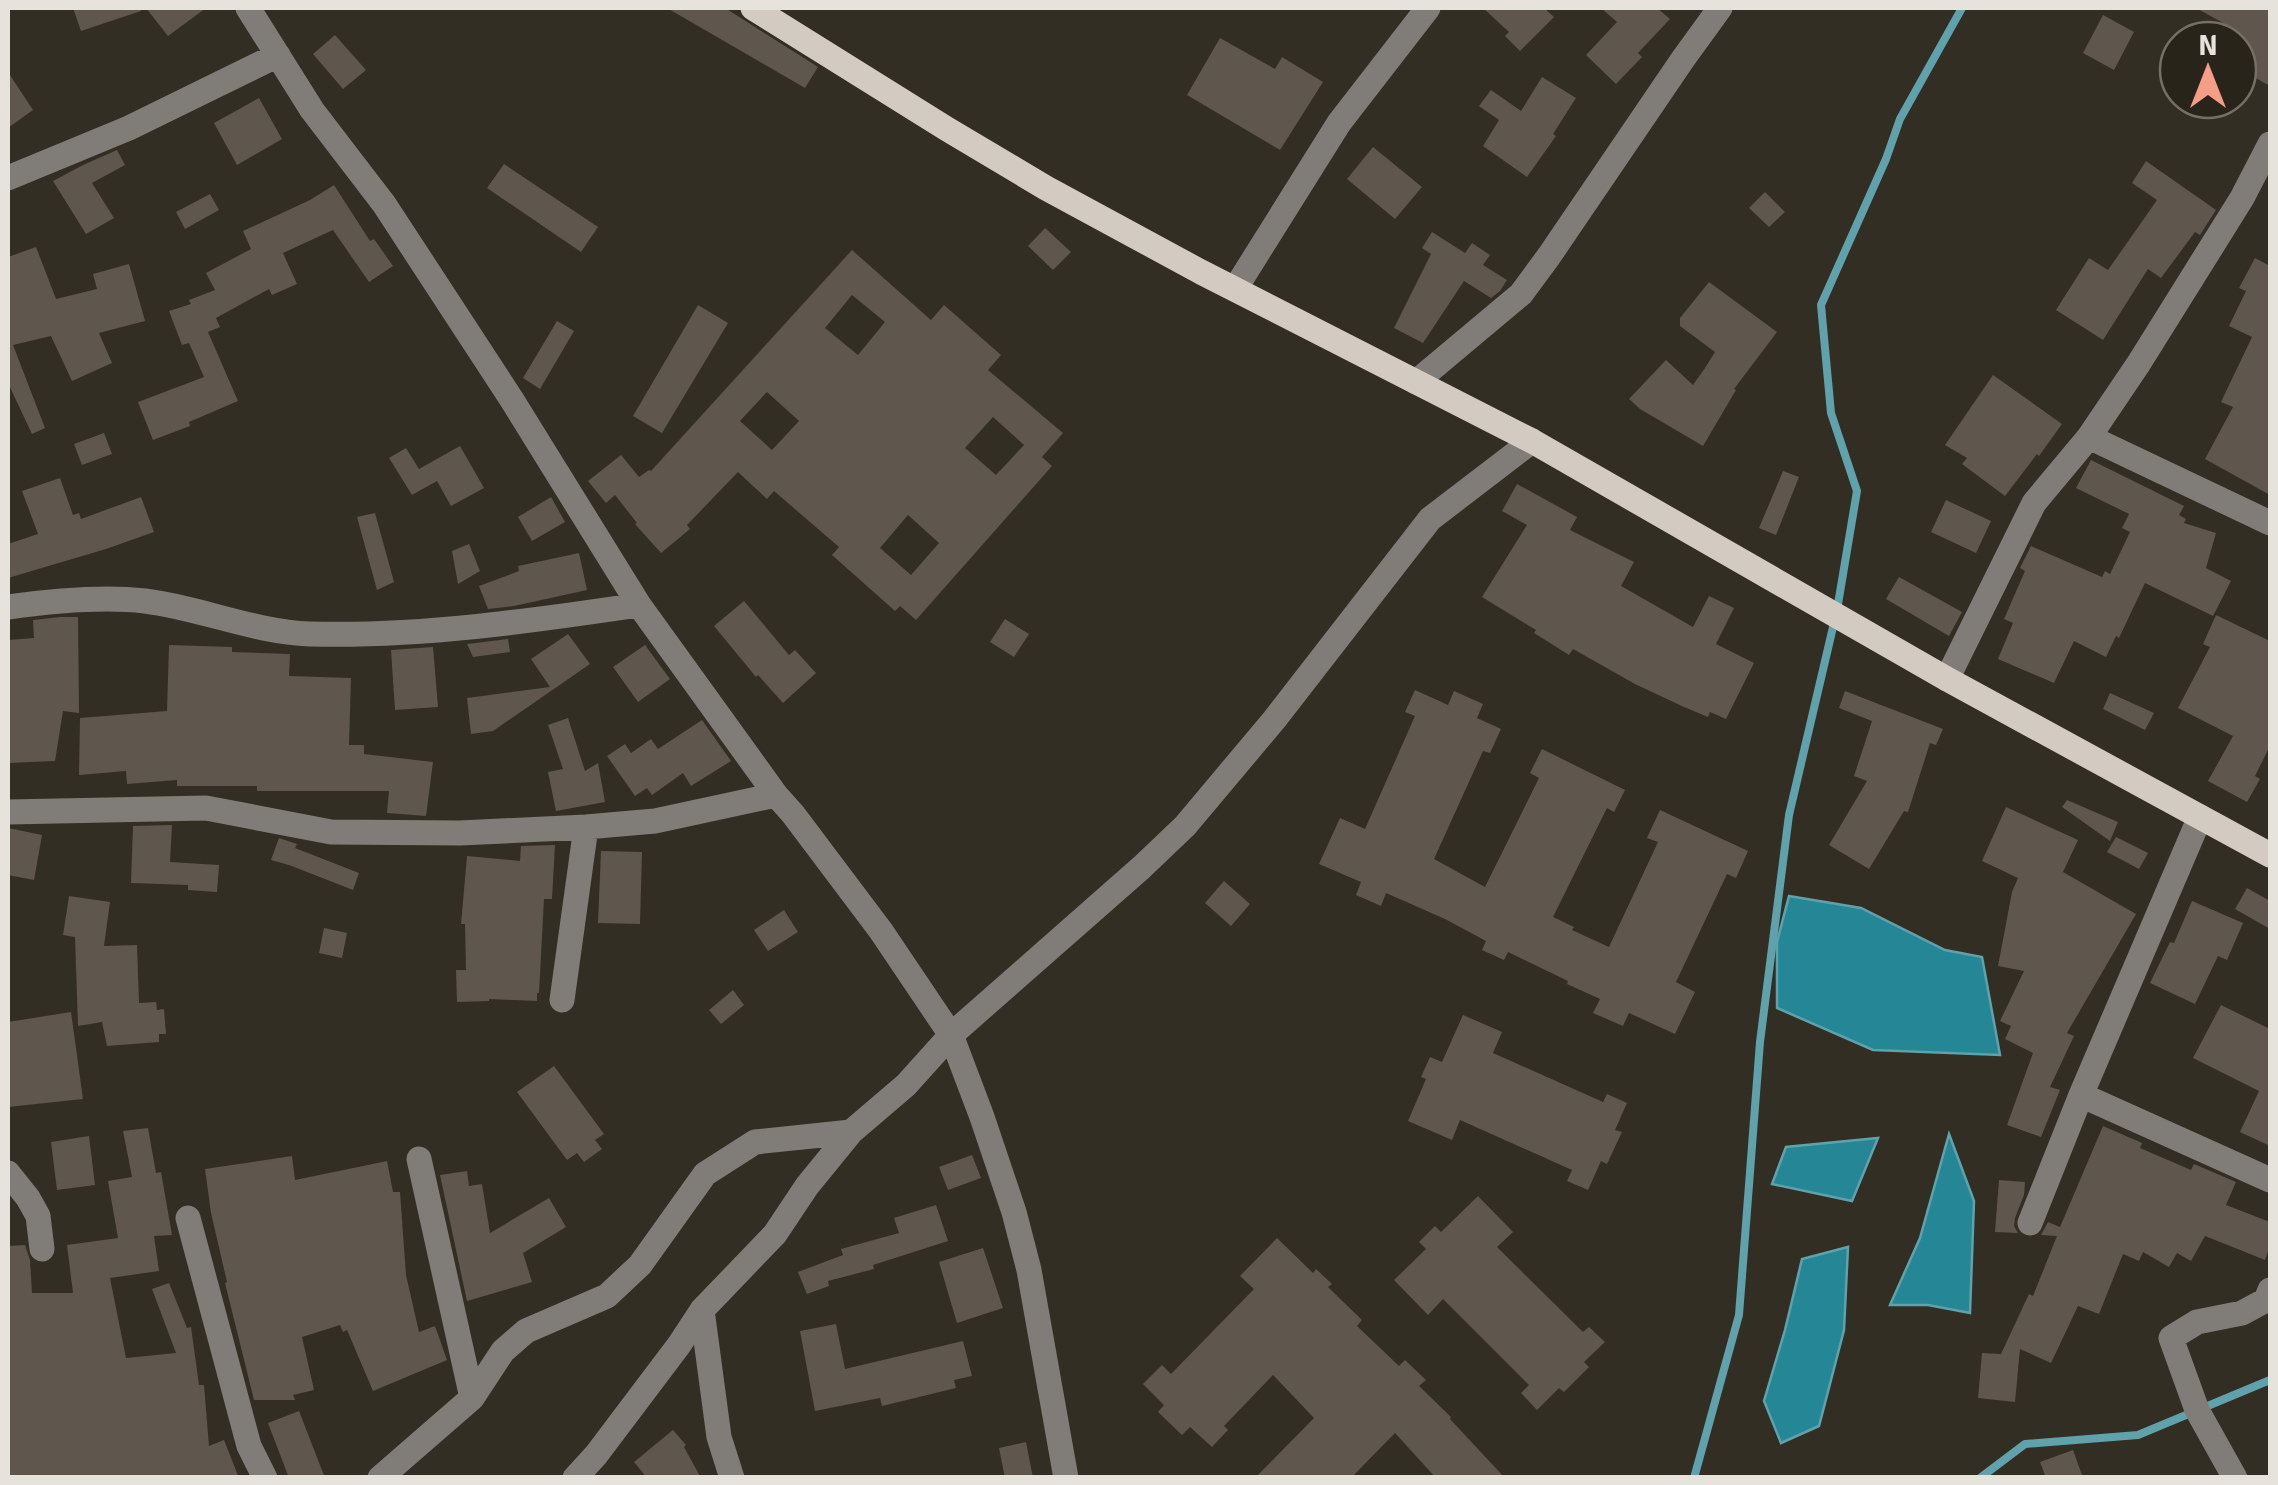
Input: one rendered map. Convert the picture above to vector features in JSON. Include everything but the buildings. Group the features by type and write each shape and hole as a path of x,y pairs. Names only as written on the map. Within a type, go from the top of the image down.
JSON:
{"main road":[{"path":"753,8 1013,168 1235,289 1532,441 1947,679 2270,855"}],"street":[{"path":"248,8 312,110 406,236 638,605 881,931 951,1035 1014,1212 1029,1270 1066,1478"},
{"path":"1235,289 1340,123 1428,8"},
{"path":"1416,382 1521,294 1720,8"},
{"path":"8,178 129,128 278,55"},
{"path":"1947,679 2034,503 2089,436 2140,363 2242,198 2270,144"},
{"path":"2089,436 2270,523"},
{"path":"574,1478 596,1455 702,1310 775,1234 807,1186 851,1132 906,1085 951,1035 1186,826 1274,720 1430,518 1532,441"},
{"path":"8,607 61,600 144,601 307,634 517,623 638,605"},
{"path":"8,812 206,808 331,832 460,833 655,821 776,795"},
{"path":"2030,1223 2200,817"},
{"path":"562,1000 586,828"},
{"path":"2081,1095 2270,1180"},
{"path":"380,1478 472,1398 503,1352 526,1331 607,1296 640,1265 705,1174 754,1142 851,1132"},
{"path":"419,1159 472,1398"},
{"path":"8,1172 38,1216 42,1248"},
{"path":"188,1218 249,1446 265,1478"},
{"path":"2234,1478 2196,1410 2171,1338 2198,1322 2242,1313 2266,1300 2270,1290"},
{"path":"702,1310 719,1437 732,1478"}],"water":[{"path":"1789,896 1861,908 1945,950 1982,957 2000,1055 1873,1050 1777,1008 1777,942"},
{"path":"1949,1134 1974,1201 1970,1313 1928,1305 1890,1305 1920,1238"},
{"path":"1878,1138 1852,1201 1772,1184 1786,1147"},
{"path":"1848,1247 1844,1330 1819,1426 1781,1443 1764,1401 1802,1259"}],"waterway":[{"path":"1694,1478 1739,1315 1760,1042 1789,815 1837,610 1857,491 1831,413 1821,305 1900,119 1962,8"},
{"path":"1980,1478 2025,1444 2138,1435 2270,1380"}]}
